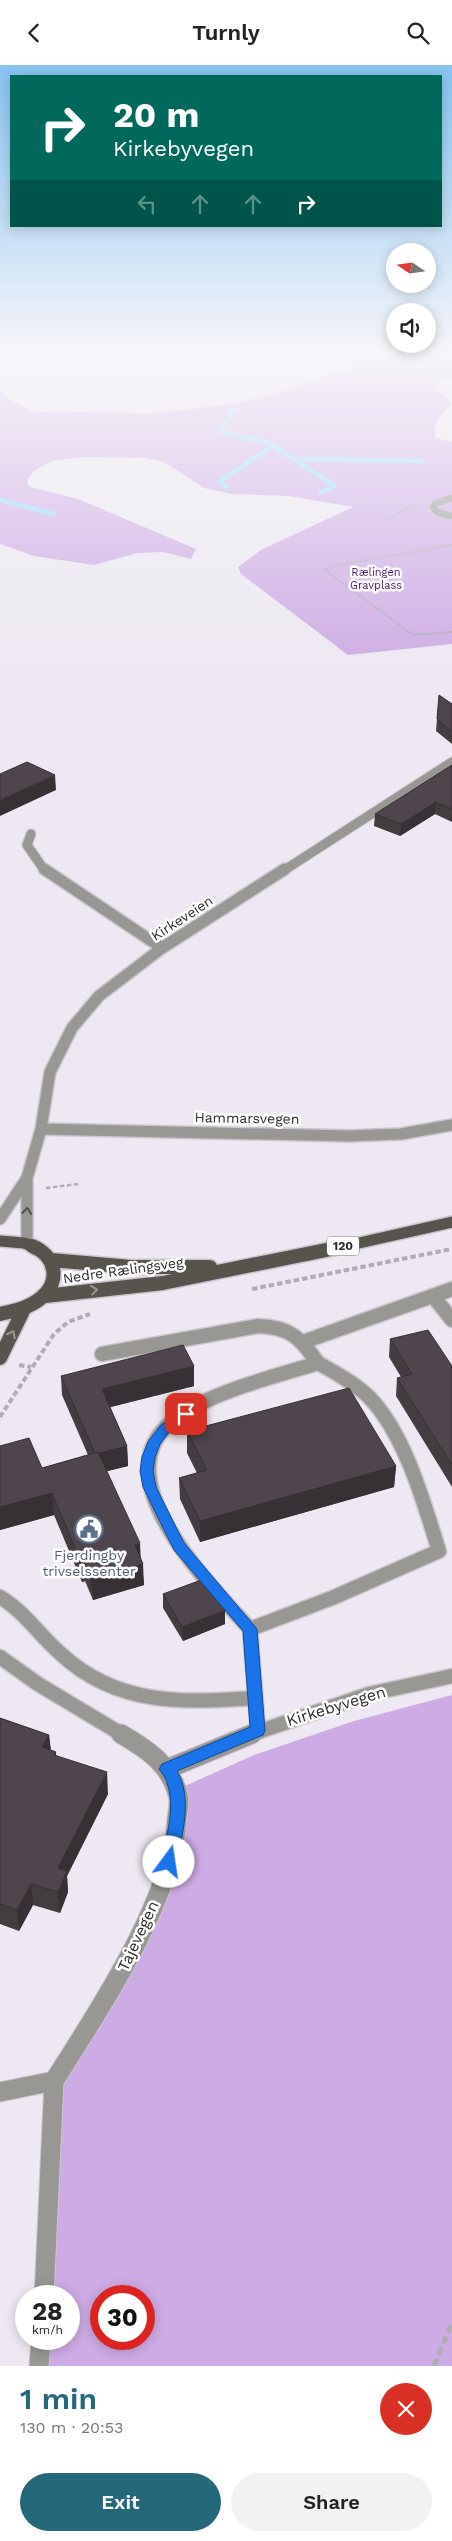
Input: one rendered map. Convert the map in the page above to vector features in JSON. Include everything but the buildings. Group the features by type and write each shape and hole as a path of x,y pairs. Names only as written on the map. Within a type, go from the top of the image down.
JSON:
{"main road":[{"name":"Nedre Rælingsveg","path":"45,1296 162,1283 233,1267 332,1249 452,1222"},
{"name":"120","path":"0,1241 27,1244 45,1253 51,1259"},
{"name":"Nedre Rælingsveg","path":"51,1259 131,1267 233,1267"},
{"path":"45,1296 55,1278 55,1268 51,1259"},
{"name":"120","path":"0,1314 24,1309 45,1296"},
{"path":"0,1358 24,1309"}],"street":[{"path":"452,498 434,505 437,512 452,516"},
{"name":"Kirkeveien","path":"27,1244 28,1178 41,1129 50,1072 72,1028 99,996 162,948 452,762"},
{"path":"31,834 28,845 45,871 162,948"},
{"name":"Hammarsvegen","path":"41,1129 349,1135 401,1134 452,1125"},
{"name":"Kirkeveien","path":"0,1219 28,1178"},
{"path":"303,1342 452,1289"},
{"path":"433,1296 452,1320"},
{"path":"102,1354 258,1326 285,1328 297,1334 318,1363 353,1383 381,1411 445,1550 332,1598 250,1629"},
{"path":"258,1731 250,1629 179,1546 150,1487 147,1471 148,1457 154,1442 165,1428 186,1414 226,1393 318,1363"},
{"path":"0,1597 10,1603 79,1670 101,1682 146,1697 174,1701 255,1698"},
{"path":"0,1657 49,1691 127,1737 167,1769"},
{"name":"Kirkebyvegen","path":"167,1769 258,1731 369,1694 452,1676"},
{"name":"Tajevegen","path":"54,2081 98,2014 131,1955 160,1888 173,1849 177,1821 175,1782 167,1769"},
{"path":"0,2092 54,2081 45,2285"},
{"path":"39,2366 40,2350"}],"path":[{"path":"388,520 403,510 415,506 434,505"},
{"path":"452,545 333,566 325,570 413,635 452,632"},
{"path":"45,1188 78,1184"},
{"path":"244,1291 452,1249"},
{"path":"0,1417 54,1334 68,1322 100,1313"},
{"path":"434,2366 452,2323"}],"green space":[{"path":"0,462 49,462 33,472 27,481 30,487 78,499 196,549 191,559 163,552 137,553 94,565 34,556 0,544"},
{"name":"Rælingen Gravplass","path":"165,462 452,462 452,644 348,655 241,574 238,567 261,550 353,507 289,496 232,494 204,488"},
{"path":"452,1695 452,2366 49,2366 50,2350 80,2350 80,2285 52,2285 48,2077 120,1972 158,1891 175,1821 167,1794 254,1755 354,1721"}],"waterway":[{"path":"227,487 219,482 248,462"},
{"path":"299,462 335,486 320,493"},
{"path":"0,500 54,514"}],"place":[{"name":"Fjerdingby trivselssenter","path":"89,1529"}],"route":[{"path":"169,1862 177,1821 177,1799 175,1782 167,1769 258,1731 250,1629 179,1546 150,1487 147,1471 148,1457 154,1442 165,1428 186,1414"}]}
